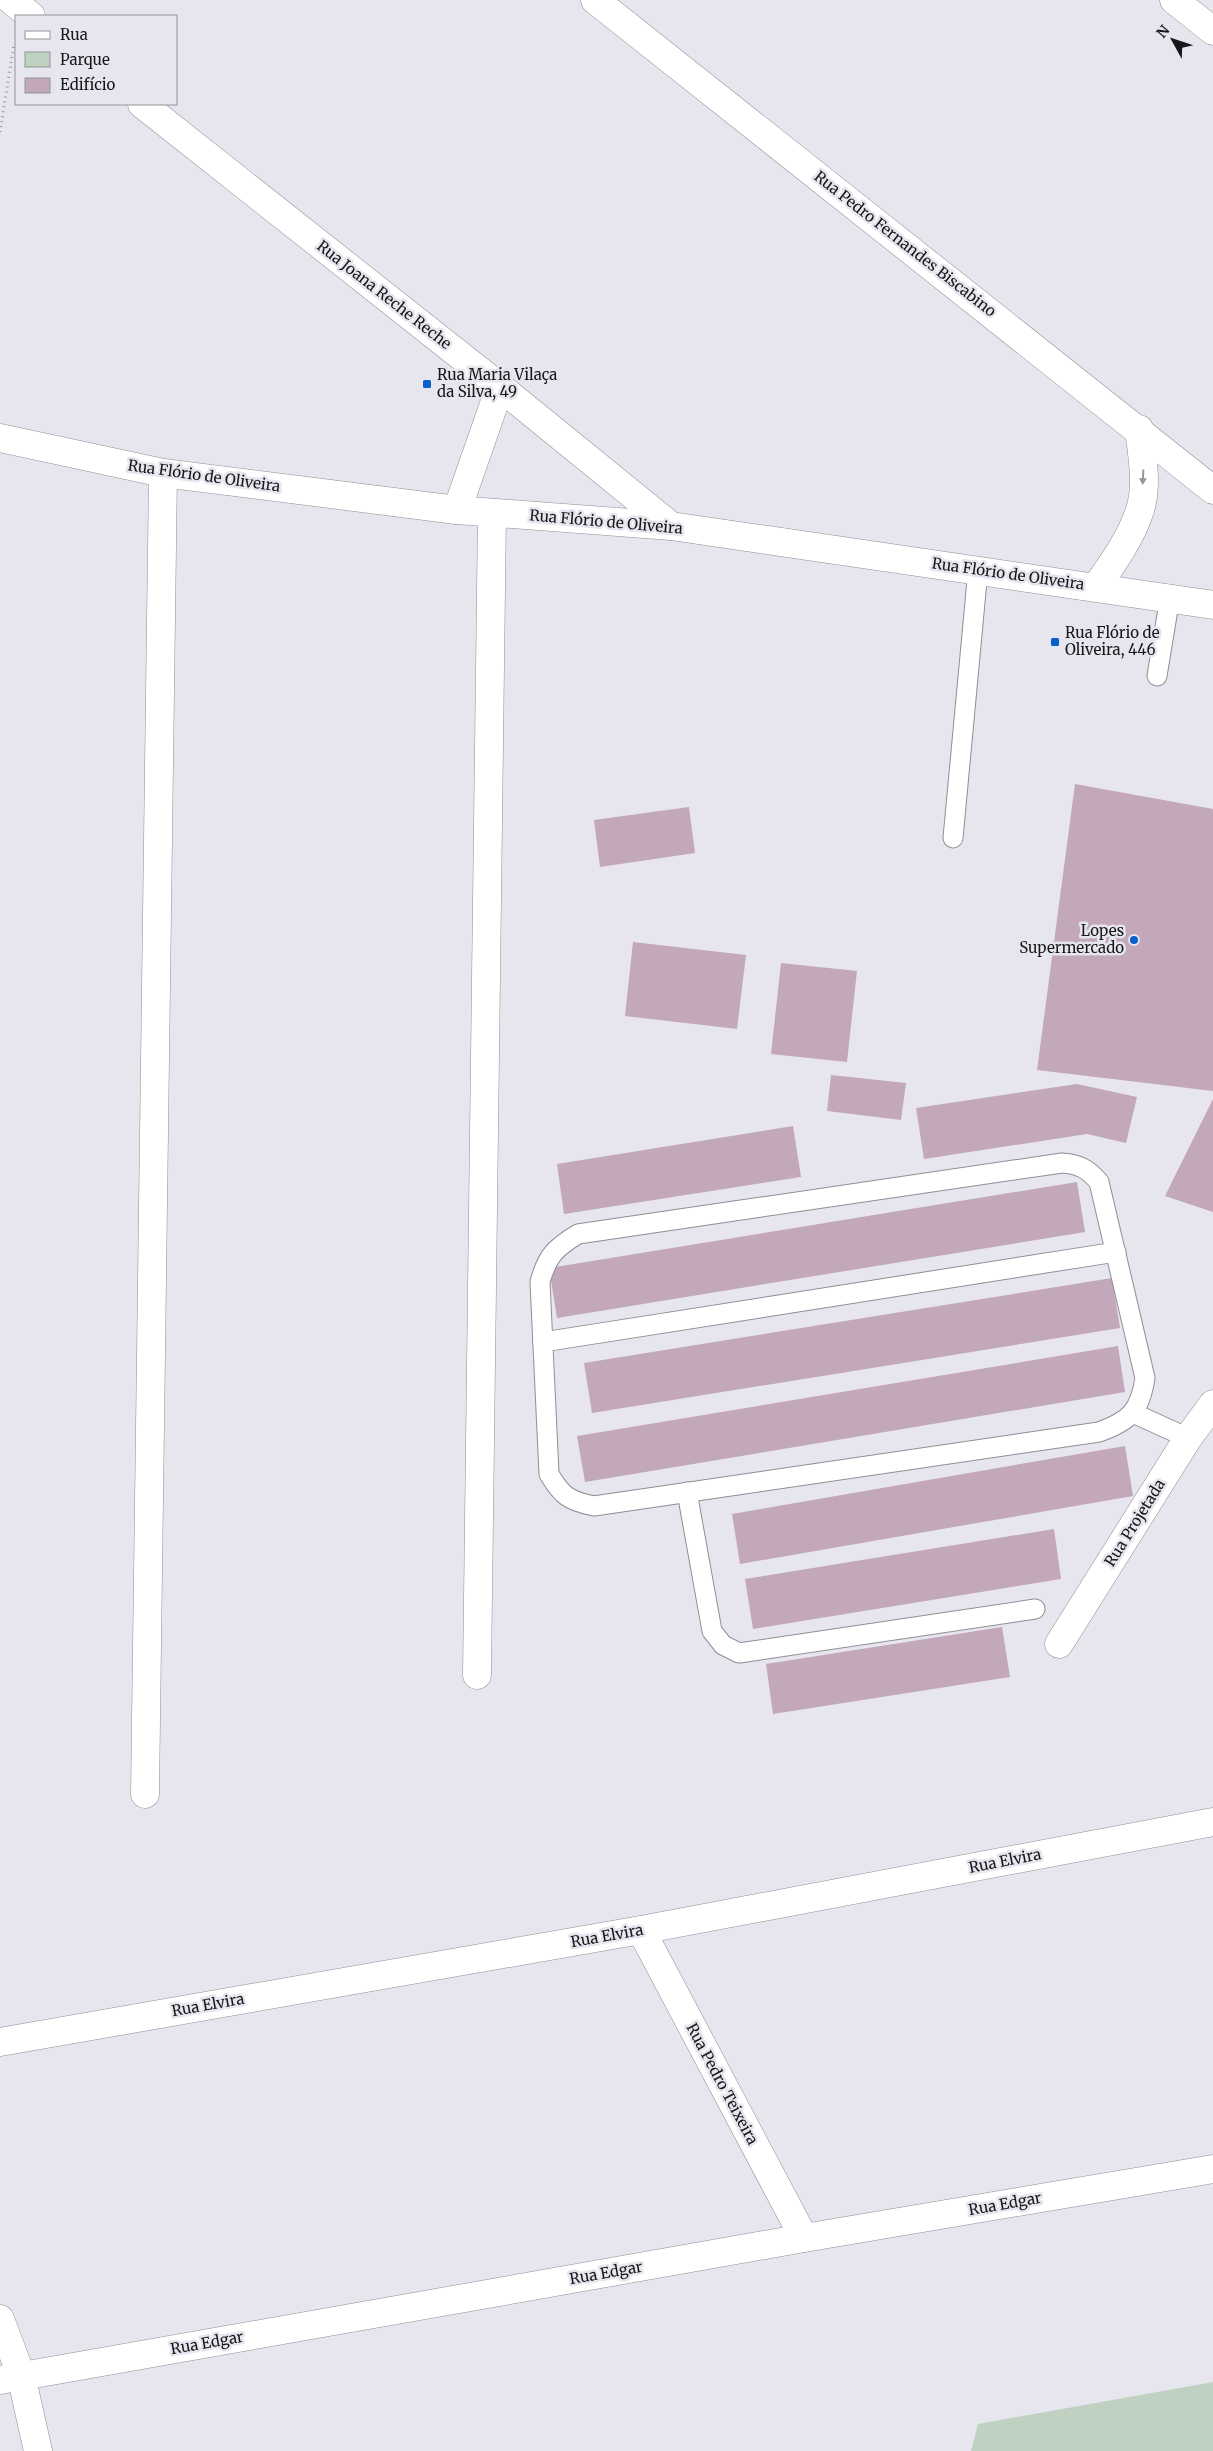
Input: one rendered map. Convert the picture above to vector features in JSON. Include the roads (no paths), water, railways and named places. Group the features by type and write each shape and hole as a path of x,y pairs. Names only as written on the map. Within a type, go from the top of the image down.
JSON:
{"street":[{"path":"11,0 30,15"},
{"name":"Rua Pedro Fernandes Biscabino","path":"596,0 1139,429 1213,490"},
{"path":"1174,0 1213,31"},
{"name":"Rua Joana Reche Reche","path":"143,105 500,387 670,526"},
{"path":"457,510 500,387"},
{"path":"1096,587 1123,548 1140,509 1144,471 1139,429"},
{"name":"Rua Flório de Oliveira","path":"0,438 164,473 457,510 670,526 1170,597 1213,605"},
{"path":"145,1794 164,473"},
{"path":"477,1675 492,512"},
{"name":"Rua Projetada","path":"1059,1644 1188,1438 1213,1404"},
{"name":"Rua Elvira","path":"0,2042 641,1930 1213,1822"},
{"name":"Rua Pedro Teixeira","path":"641,1930 804,2238"},
{"name":"Rua Edgar","path":"10,2378 804,2238 1213,2169"},
{"path":"0,2319 10,2378 38,2451"}],"lane":[{"path":"953,838 978,570"},
{"path":"1157,676 1170,597"},
{"path":"1062,1163 1076,1164 1089,1170 1099,1182 1116,1252 1145,1378 1142,1397 1134,1413 1118,1425 1098,1432 594,1506 575,1503 559,1492 549,1474 540,1282 545,1263 559,1245 578,1234 1062,1163"},
{"path":"543,1342 1116,1252"},
{"path":"1134,1413 1188,1438"},
{"path":"687,1492 712,1631 723,1645 739,1653 1036,1609"}],"place":[{"name":"Rua Maria Vilaça da Silva, 49","path":"427,384"},
{"name":"Rua Flório de Oliveira, 446","path":"1055,642"},
{"name":"Lopes Supermercado","path":"1134,940"}]}
